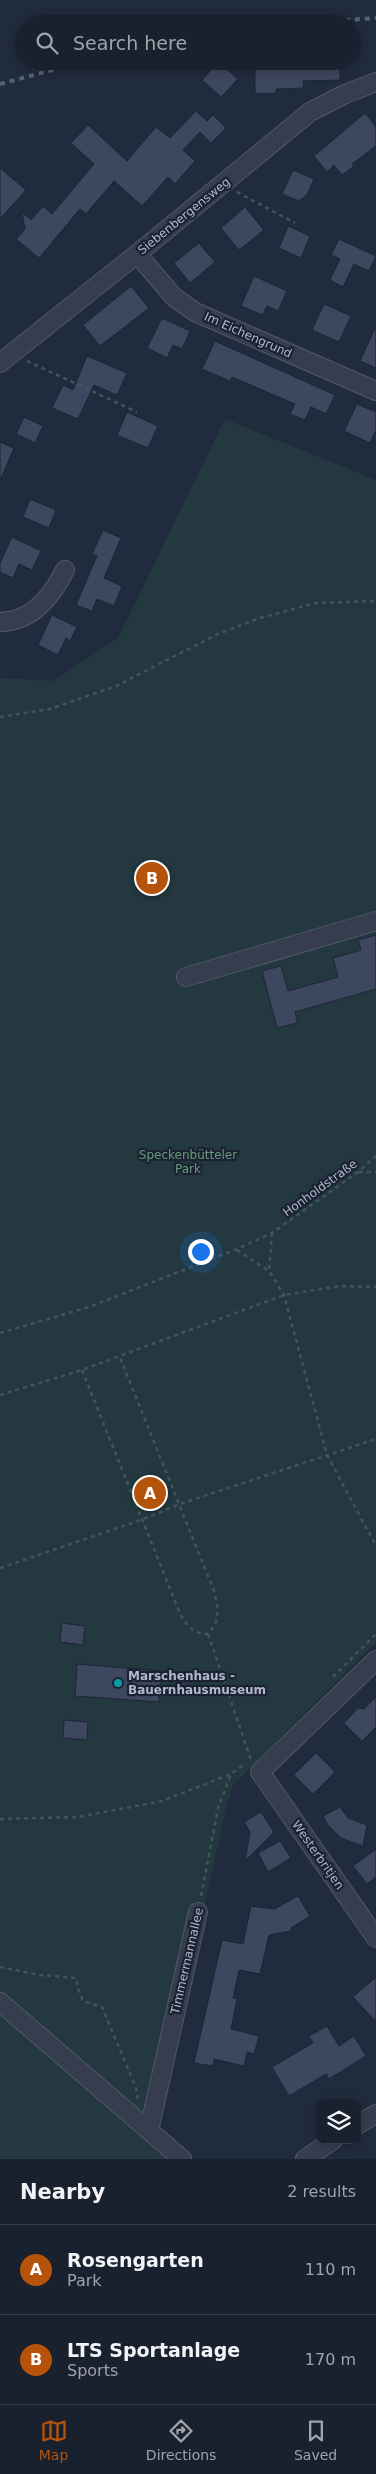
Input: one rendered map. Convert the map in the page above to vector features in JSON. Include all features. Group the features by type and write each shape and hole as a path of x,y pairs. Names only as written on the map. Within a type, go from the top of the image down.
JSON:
{"street":[{"name":"Siebenbergensweg","path":"6,358 137,254 310,112 345,94 376,82"},
{"name":"Im Eichengrund","path":"137,254 174,297 195,312 376,391"},
{"path":"0,622 8,622 34,611 53,594 65,570"},
{"path":"186,977 376,921"},
{"path":"256,1766 376,1660"},
{"name":"Westerbritjen","path":"256,1766 376,1938"},
{"name":"Timmermannallee","path":"146,2128 198,1912"},
{"path":"0,2002 182,2159"},
{"path":"361,2123 376,2114"},
{"path":"305,2159 328,2144"}],"path":[{"path":"222,184 295,223"},
{"path":"6,358 137,412"},
{"path":"0,718 50,709 116,686 218,634 260,618 316,603 376,601"},
{"name":"Honholdstraße","path":"0,1333 89,1307 237,1250 272,1233 358,1172 376,1156"},
{"path":"358,1172 376,1172"},
{"path":"269,1271 272,1233"},
{"path":"237,1250 269,1271 284,1295 327,1455 376,1546"},
{"path":"0,1395 82,1370 284,1295 340,1286 376,1287"},
{"path":"82,1370 180,1616 194,1631 199,1634 208,1634 216,1626 217,1604 214,1591 119,1355"},
{"path":"0,1568 141,1520 180,1504 376,1439"},
{"path":"0,1819 78,1817 162,1801 256,1766 208,1634"},
{"name":"Timmermannallee","path":"198,1912 218,1808 231,1774"},
{"path":"0,1967 40,1975 76,1978 83,2001 102,2007 136,2088 146,2128"}],"green space":[{"name":"Speckenbütteler Park","path":"225,419 376,480 376,1642 233,1785 226,1808 156,2130 190,2159 0,2159 0,678 53,681 118,638"}],"building":[{"path":"211,70 227,70 238,79 221,97 202,80"},
{"path":"255,70 340,70 340,80 303,81 304,88 276,89 276,93 255,94"},
{"path":"196,111 207,121 213,115 226,128 211,143 200,132 183,150 195,161 175,184 168,177 142,206 114,181 86,214 80,209 39,258 16,239 25,229 22,212 31,220 43,206 52,214 94,164 71,143 88,125 127,161 156,127 170,138"},
{"path":"365,113 376,127 376,146 352,164 354,166 342,175 334,165 327,172 314,156"},
{"path":"0,168 26,190 0,219"},
{"path":"293,170 314,179 307,195 299,201 282,194"},
{"path":"245,207 264,230 239,250 221,228"},
{"path":"288,226 310,236 301,258 279,248"},
{"path":"339,239 376,256 369,271 354,264 343,287 330,280 340,259 331,255"},
{"path":"199,243 215,262 190,283 174,263"},
{"path":"254,276 287,291 278,311 267,306 263,315 241,306"},
{"path":"131,286 149,308 100,346 83,325"},
{"path":"324,304 351,316 339,342 312,330"},
{"path":"162,318 190,331 182,349 173,345 167,358 147,348"},
{"path":"376,326 376,368 360,361"},
{"path":"215,341 335,395 326,414 311,407 305,420 290,414 295,404 232,377 230,381 202,369"},
{"path":"87,356 127,373 117,395 94,385 78,419 52,408 63,385 73,390"},
{"path":"357,404 376,412 376,430 370,443 344,431"},
{"path":"127,412 158,426 148,448 117,435"},
{"path":"24,417 43,426 35,443 16,434"},
{"path":"0,442 14,448 0,481"},
{"path":"30,499 56,510 49,528 23,517"},
{"path":"103,530 121,538 104,578 122,586 114,606 97,599 92,611 76,605 97,556 92,554"},
{"path":"12,537 41,551 32,570 19,564 13,578 0,572 0,563"},
{"path":"52,615 77,627 70,641 66,638 58,655 38,645"},
{"path":"376,935 376,989 295,1012 298,1023 277,1028 262,971 281,966 288,991 338,977 333,958 361,950 358,940"},
{"path":"62,1623 85,1626 83,1645 60,1642"},
{"name":"Marschenhaus - Bauernhausmuseum","path":"77,1664 161,1671 159,1702 75,1696"},
{"path":"376,1697 376,1727 362,1741 344,1723 358,1708 364,1709"},
{"path":"64,1720 88,1722 87,1740 63,1738"},
{"path":"316,1753 335,1772 313,1794 294,1775"},
{"path":"340,1807 348,1818 367,1825 363,1846 341,1838 328,1825 323,1816"},
{"path":"261,1812 274,1832 245,1861 250,1832 244,1822"},
{"path":"280,1841 291,1858 268,1872 258,1853"},
{"path":"376,1849 376,1877 367,1884 353,1866"},
{"path":"298,1896 310,1916 291,1928 291,1931 269,1935 260,1974 239,1970 233,1998 237,1999 231,2029 259,2036 254,2054 247,2052 244,2066 214,2059 213,2066 194,2063 222,1940 243,1944 251,1906 275,1909"},
{"path":"376,1977 376,2022 353,1997"},
{"path":"327,2026 339,2046 354,2036 366,2056 329,2079 326,2074 289,2096 272,2067 313,2043 309,2036"}],"railway":[{"path":"361,19 376,18"},
{"path":"0,84 52,70"}],"place":[{"name":"LTS Sportanlage","path":"152,878"},
{"name":"Rosengarten","path":"150,1493"},
{"name":"Marschenhaus - Bauernhausmuseum","path":"118,1683"}]}
